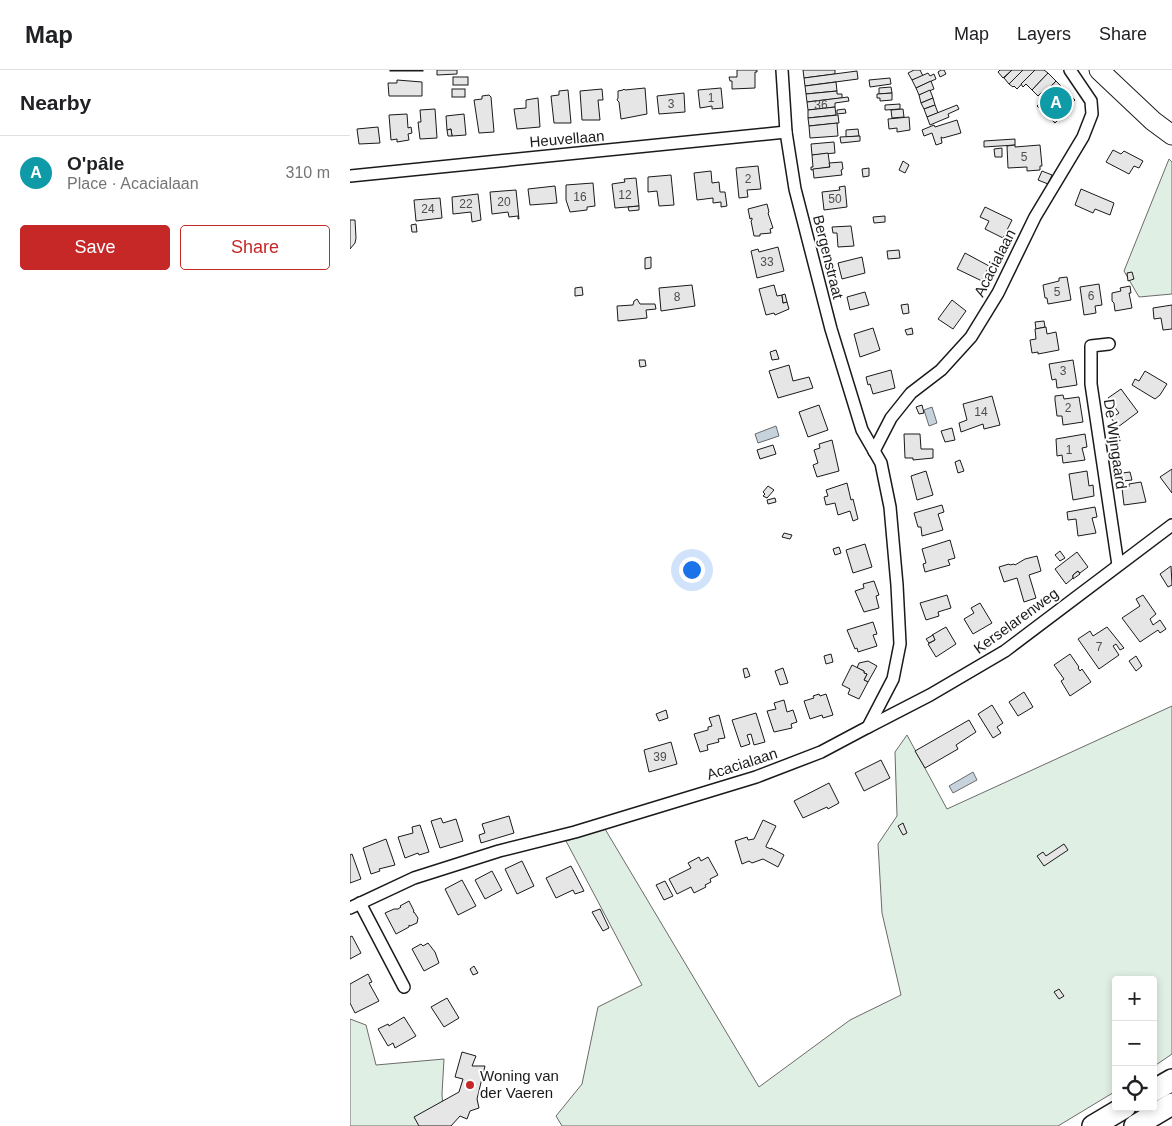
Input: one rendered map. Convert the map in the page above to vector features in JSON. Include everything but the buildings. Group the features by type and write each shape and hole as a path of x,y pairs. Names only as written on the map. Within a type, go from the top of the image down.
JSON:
{"highway":[{"path":"1135,1126 1168,1092"},
{"path":"1093,1126 1118,1111"}],"main road":[{"path":"1099,70 1153,121 1172,135"},
{"path":"1112,70 1172,135"}],"street":[{"name":"Bergenstraat","path":"782,70 786,132 795,189 831,330 862,430 873,448"},
{"name":"Acacialaan","path":"873,448 891,418 911,393 941,370 971,337 998,293 1035,217 1083,137 1092,114 1091,101 1070,70"},
{"name":"Heuvellaan","path":"350,176 786,132"},
{"name":"De Wijngaard","path":"1109,344 1091,346 1091,384 1118,565"},
{"path":"868,727 893,679 900,644 890,508 881,463 873,448"},
{"name":"Kerselarenweg","path":"868,727 930,695 1005,651 1172,524"},
{"name":"Acacialaan","path":"355,906 414,878 499,851 575,832 756,777 821,752 868,727"},
{"path":"355,906 404,987"}],"green space":[{"path":"1169,159 1172,162 1172,294 1139,297 1124,271"},
{"path":"1172,706 1172,1054 1157,1064 1157,976 1112,976 1112,1093 1058,1126 562,1126 556,1116 582,1084 598,1007 642,985 566,841 605,829 759,1087 850,1020 901,995 882,913 878,844 897,816 895,752 907,735 947,809"},
{"path":"350,1019 366,1025 376,1065 444,1059 442,1094 444,1126 350,1126"}],"shaded area":[{"path":"932,407 937,423 929,426 924,410"},
{"path":"776,426 779,436 758,443 755,434"},
{"path":"973,772 977,780 953,793 949,786"}],"place":[{"name":"O'pâle","path":"1056,103"},
{"name":"Woning van der Vaeren","path":"470,1085"}]}
